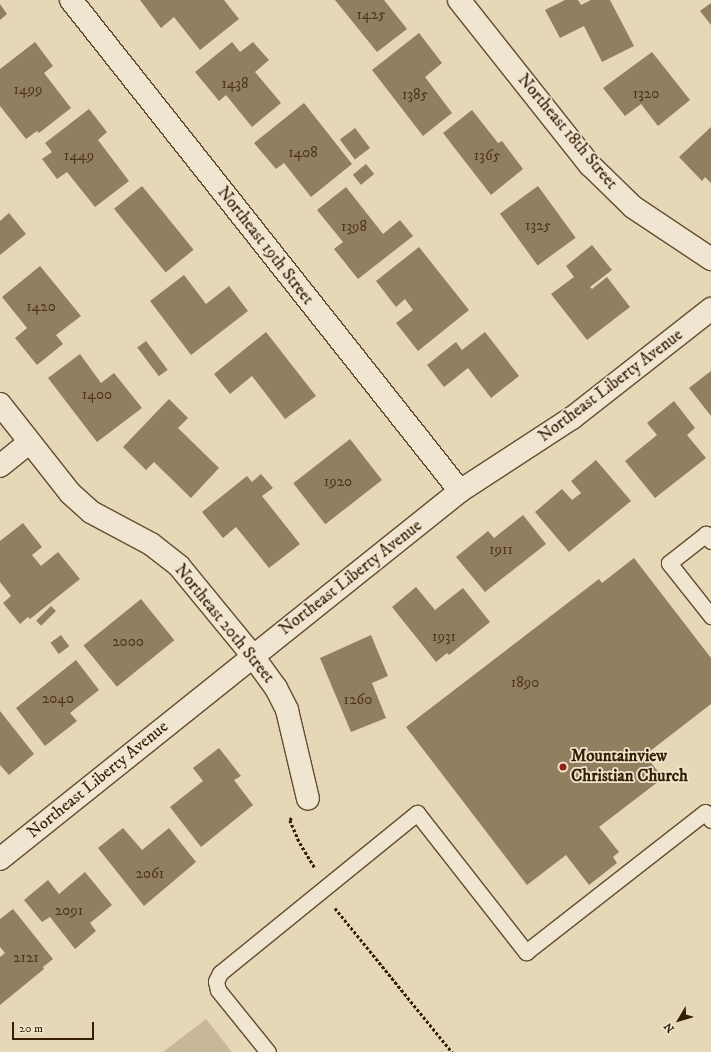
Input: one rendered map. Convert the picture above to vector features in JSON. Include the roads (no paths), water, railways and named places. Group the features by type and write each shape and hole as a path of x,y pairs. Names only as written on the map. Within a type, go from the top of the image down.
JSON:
{"street":[{"name":"Northeast 19th Street","path":"71,0 460,491"},
{"name":"Northeast 18th Street","path":"459,0 590,164 633,207 711,259"},
{"name":"Northeast Liberty Avenue","path":"0,859 252,655 460,491 572,418 711,309"},
{"name":"Northeast 20th Street","path":"0,404 70,493 91,512 151,544 179,566 252,655 276,688 287,710 308,799"},
{"path":"0,466 30,442"}],"lane":[{"path":"711,541 706,534 669,563 711,616"},
{"path":"268,1052 218,990 216,981 220,973 417,813 526,952 705,812 711,820"}],"place":[{"name":"Mountainview Christian Church","path":"563,767"}]}
